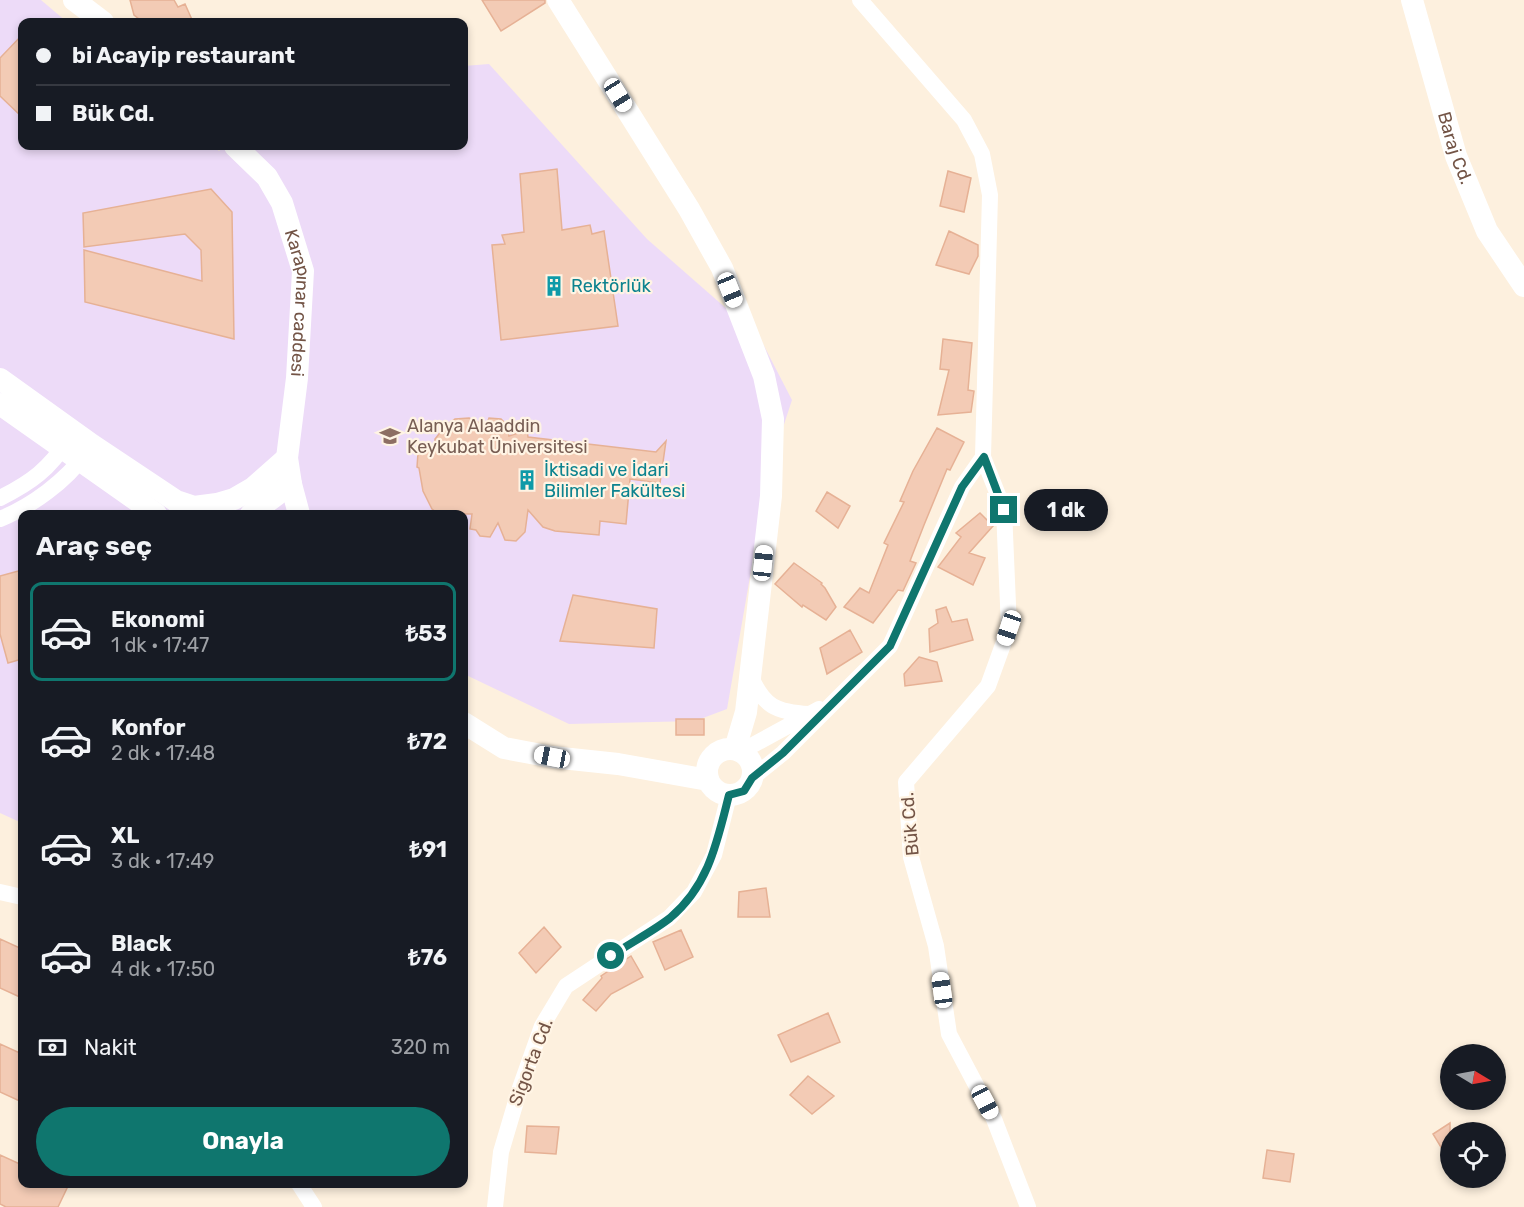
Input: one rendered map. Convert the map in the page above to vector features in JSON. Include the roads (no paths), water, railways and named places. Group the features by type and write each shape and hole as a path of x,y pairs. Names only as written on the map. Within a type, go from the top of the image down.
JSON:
{"street":[{"path":"74,0 98,18"},
{"path":"558,0 700,228 722,268 764,376 773,418 771,496 742,724 724,758 716,791 729,795 744,791 752,778 783,753 890,646 962,487 984,457 990,195 982,154 964,120 860,0"},
{"name":"Baraj Cd.","path":"1412,0 1456,156 1488,231 1524,286"},
{"name":"Karapınar caddesi","path":"239,150 267,177 282,203 303,271 297,378 287,458 298,510"},
{"path":"0,379 151,510"},
{"path":"0,404 176,501 194,507 234,499 253,488 287,458"},
{"path":"0,498 77,446"},
{"path":"19,510 58,483 77,446"},
{"name":"Bük Cd.","path":"984,457 1004,510 1009,628 988,686 906,782 911,857 936,946 948,1034 994,1119 1028,1207"},
{"path":"256,510 291,484"},
{"path":"0,519 18,511"},
{"path":"750,675 758,692 771,705 785,712 809,714"},
{"path":"724,758 840,696"},
{"path":"468,725 504,747 552,757 618,764 724,758 752,763 752,778"},
{"name":"Sigorta Cd.","path":"495,1207 501,1152 542,1026 566,986 669,918 694,892 714,855 729,795"},
{"path":"0,892 18,896"},
{"path":"302,1188 314,1207"},
{"path":"488,1207 498,1189"},
{"path":"498,1189 507,1207"}],"place":[{"name":"Rektörlük","path":"554,286"},
{"name":"Alanya Alaaddin Keykubat Üniversitesi","path":"390,436"},
{"name":"İktisadi ve İdari Bilimler Fakültesi","path":"527,480"}]}
